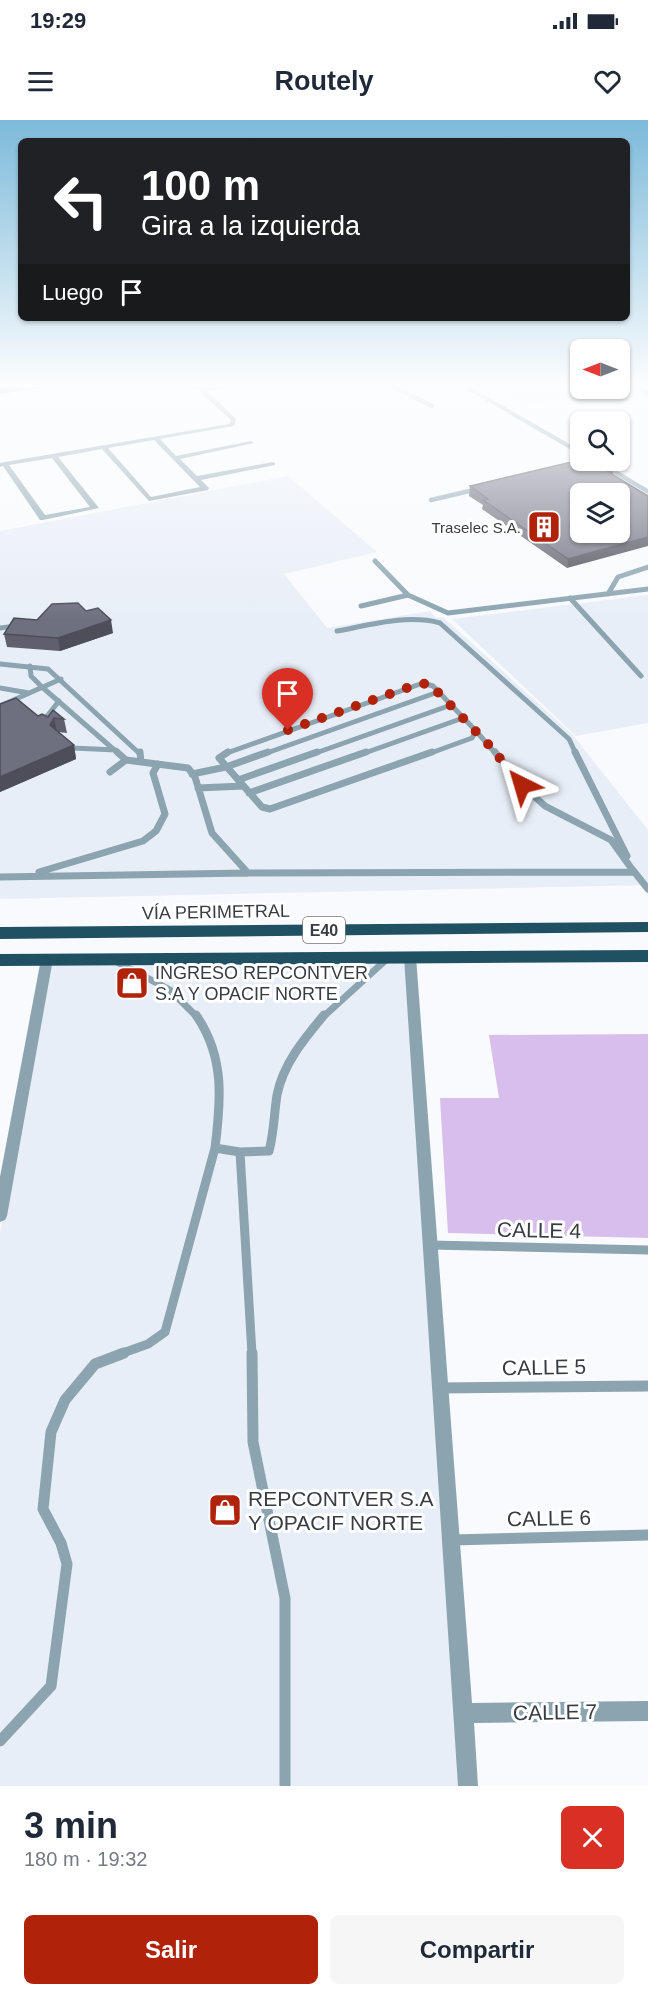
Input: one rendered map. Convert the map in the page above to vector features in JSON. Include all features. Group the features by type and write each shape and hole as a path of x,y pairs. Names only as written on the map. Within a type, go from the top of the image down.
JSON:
{"highway":[{"name":"VÍA PERIMETRAL","path":"0,933 648,927"},
{"name":"E40","path":"0,960 648,956"}],"street":[{"path":"3,465 43,518 95,508 61,465"},
{"path":"119,465 150,499 205,489 181,465"},
{"path":"195,478 269,465"},
{"path":"607,471 648,492"},
{"path":"410,957 468,1786"},
{"path":"0,1216 6,1158 47,959"},
{"name":"CALLE 7","path":"462,1713 648,1711"}],"lane":[{"path":"431,500 487,487"},
{"path":"375,561 408,595 448,613 648,589"},
{"path":"608,594 610,582 617,576 648,567"},
{"path":"361,606 408,595"},
{"path":"570,598 641,676"},
{"path":"337,631 392,622 432,619 440,623 569,739 634,872"},
{"path":"0,628 21,625"},
{"path":"0,664 48,669 140,752 141,762"},
{"path":"30,666 31,676 42,687 126,760 188,768 198,788 212,834 248,873"},
{"path":"0,706 61,680"},
{"path":"476,731 472,738 270,809 264,809 219,758 225,753 393,693 429,683 476,731 522,785 545,806 611,840 648,889"},
{"path":"0,688 29,693"},
{"path":"192,774 226,767 438,692"},
{"path":"49,726 44,720 59,702"},
{"path":"198,788 240,783 450,705"},
{"path":"249,793 463,718"},
{"path":"59,736 72,748 116,750"},
{"path":"110,772 126,760"},
{"path":"28,875 143,841 156,831 165,814 153,773 158,764"},
{"path":"0,877 248,873 634,872"},
{"path":"215,1148 240,1152 269,1151 279,1087 291,1058 314,1028 351,990 390,957"},
{"path":"0,1741 51,1686 68,1564 62,1543 43,1509 51,1432 65,1400 95,1364 148,1344 165,1332 215,1148 222,1096 219,1059 206,1028 175,994 111,959"},
{"path":"240,1152 253,1373 253,1442 285,1598 285,1786"},
{"name":"CALLE 4","path":"430,1245 648,1250"},
{"name":"CALLE 5","path":"440,1388 648,1386"},
{"name":"CALLE 6","path":"450,1540 648,1536"}],"shaded area":[{"path":"288,476 377,552 284,574 327,628 430,611 436,618 443,617 572,734 648,830 648,885 0,899 0,531"},
{"path":"648,595 648,723 576,736 452,619"},
{"name":"REPCONTVER S.A Y OPACIF NORTE","path":"410,958 469,1786 0,1786 0,1233 52,960"},
{"path":"648,1034 648,1238 448,1233 440,1098 499,1098 489,1035"}],"building":[{"path":"560,465 570,465 570,471 607,471 626,483 570,483 570,543 626,543 568,559 483,500 488,499 470,486"},
{"path":"630,485 648,496 648,537 630,542"},
{"path":"78,603 86,611 98,608 111,620 58,638 4,634 14,618 37,620 52,604"},
{"path":"16,698 38,716 42,714 48,717 53,710 64,719 54,718 50,725 74,745 0,777 0,704"}],"place":[{"name":"Traselec S.A.","path":"544,527"},
{"name":"INGRESO REPCONTVER S.A Y OPACIF NORTE","path":"132,983"},
{"name":"REPCONTVER S.A Y OPACIF NORTE","path":"225,1510"}],"route":[{"path":"288,730 415,685 429,683 488,744 522,785"}]}
